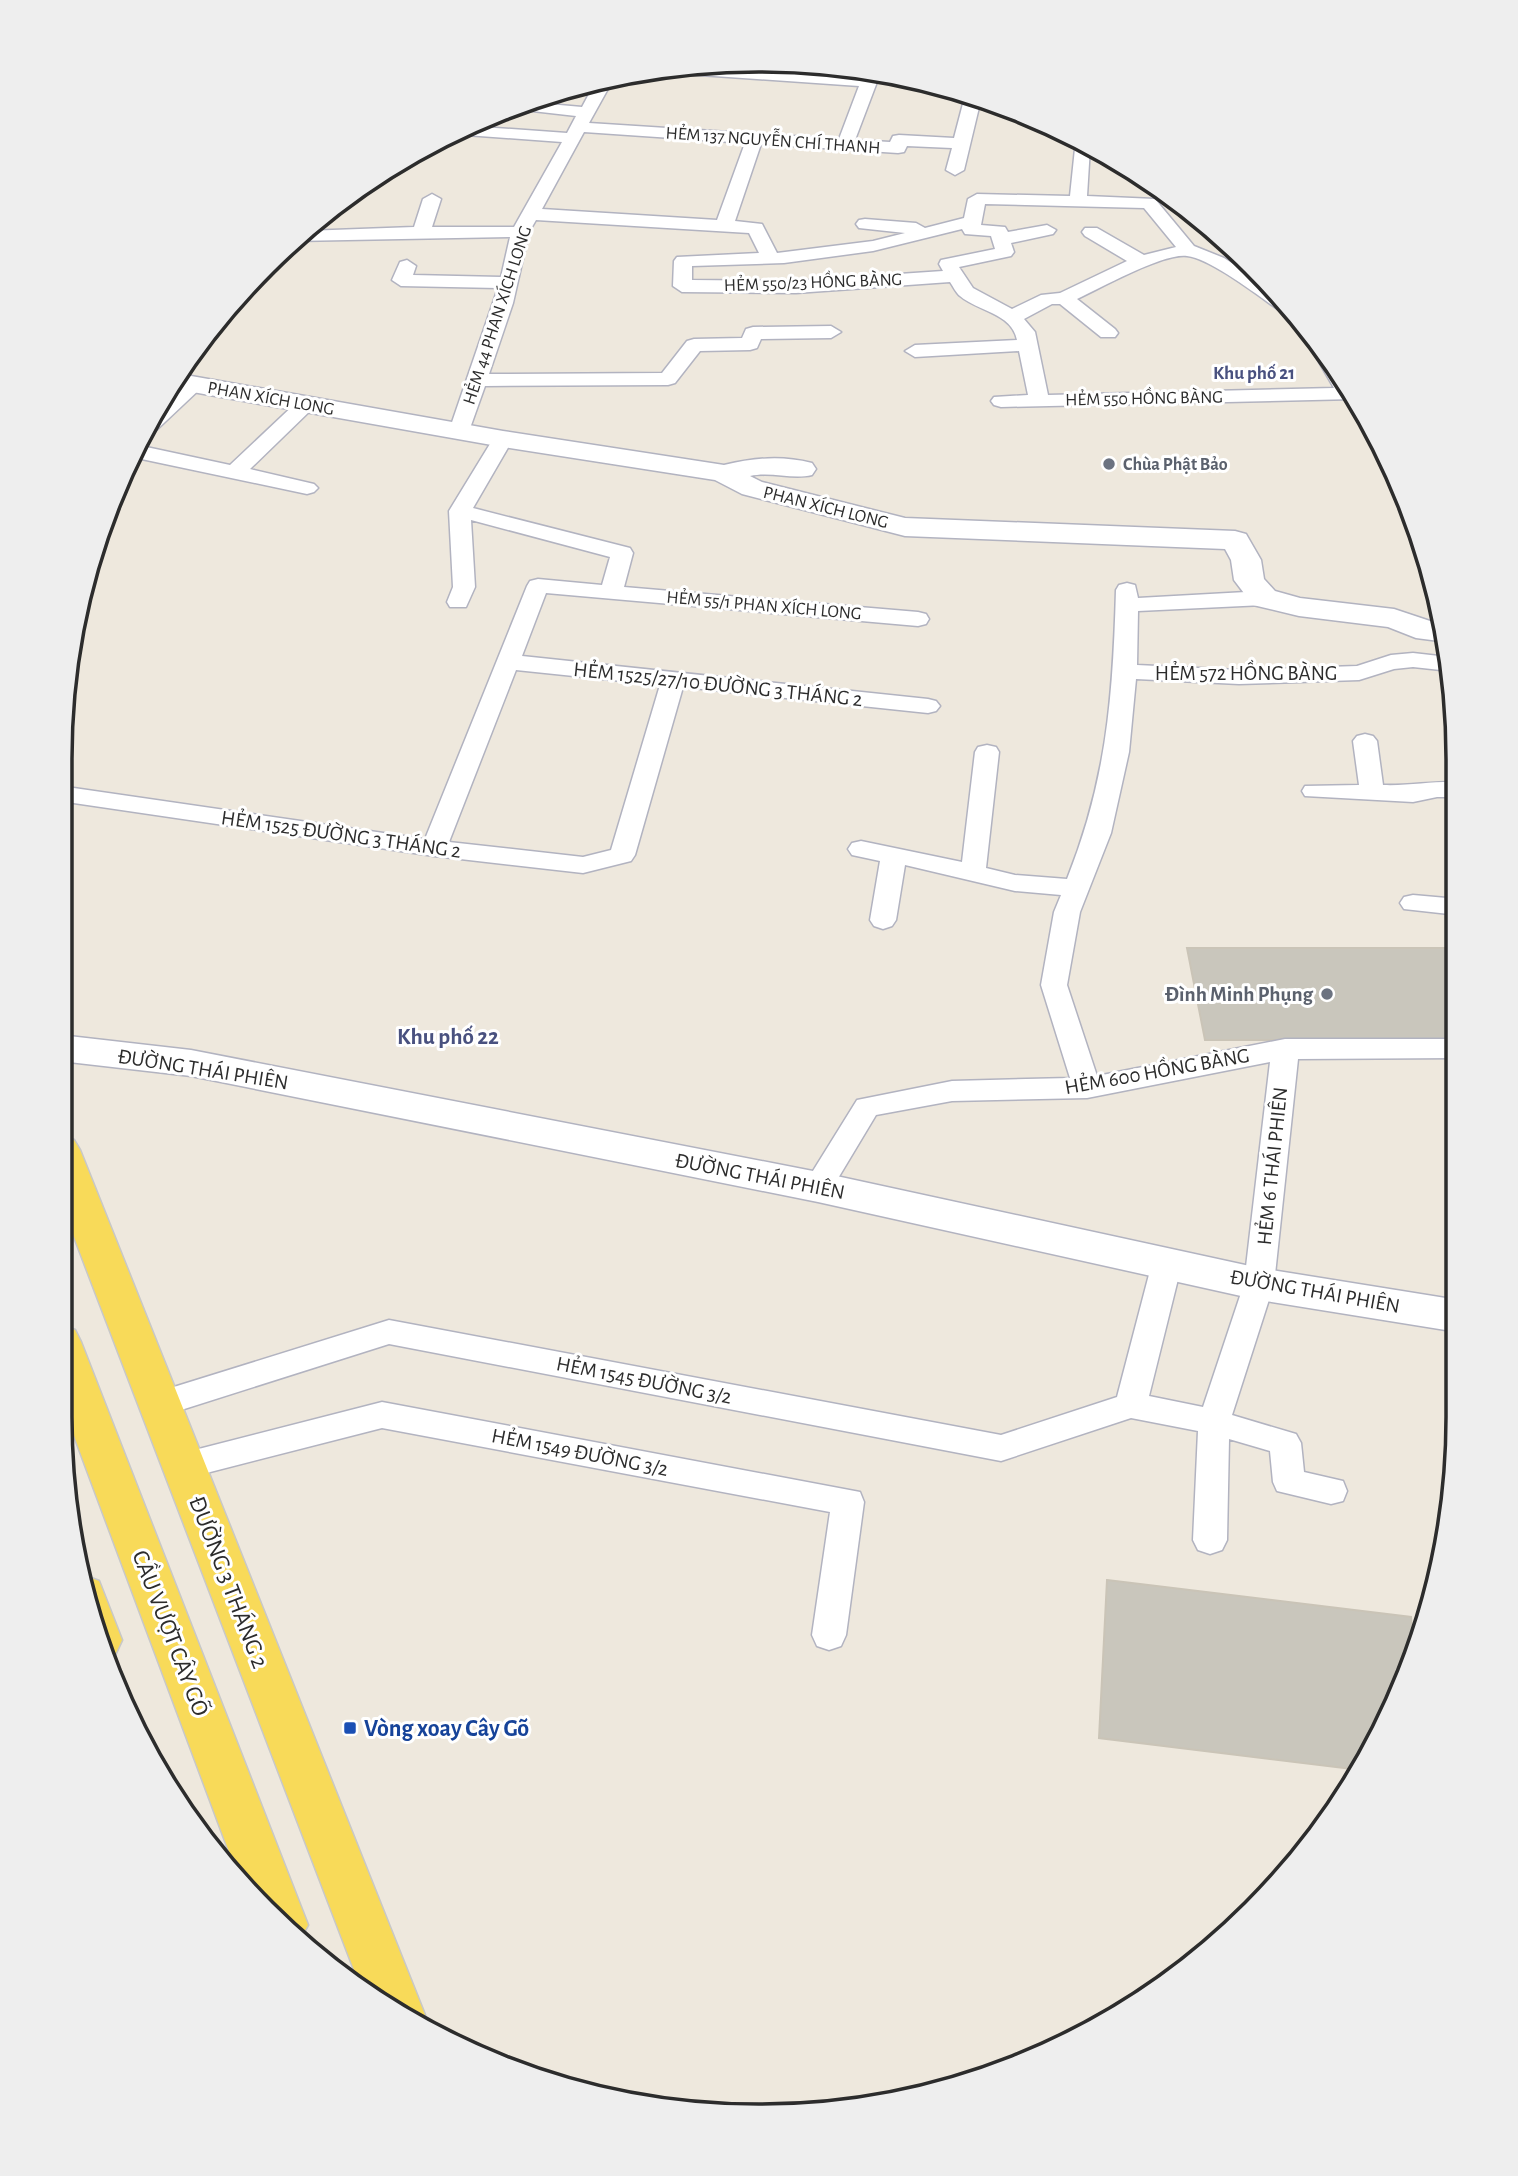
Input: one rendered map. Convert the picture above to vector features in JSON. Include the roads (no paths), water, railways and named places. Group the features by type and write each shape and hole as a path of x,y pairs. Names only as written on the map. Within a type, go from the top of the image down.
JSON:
{"main road":[{"name":"ĐƯỜNG 3 THÁNG 2","path":"72,1181 391,1997"},
{"name":"CẦU VƯỢT CÂY GÕ","path":"72,1373 275,1904"}],"street":[{"name":"PHAN XÍCH LONG","path":"185,382 503,439 723,473 751,488 905,527 1235,540 1246,560 1249,580 1264,598"},
{"path":"723,473 760,465 802,469"},
{"path":"1264,598 1299,607 1394,618 1434,632"},
{"name":"ĐƯỜNG THÁI PHIÊN","path":"72,1049 191,1063 818,1187 1259,1284 1446,1314"}],"lane":[{"path":"741,72 869,82 845,145"},
{"name":"HẺM 44 PHAN XÍCH LONG","path":"459,431 509,283 520,232 595,92"},
{"path":"955,170 971,105"},
{"path":"530,111 578,125"},
{"name":"HẺM 137 NGUYỄN CHÍ THANH","path":"486,129 578,125 898,148 899,140 963,144"},
{"path":"724,226 755,138"},
{"path":"1078,201 1081,153"},
{"path":"421,232 432,199"},
{"path":"1188,250 1141,261 1064,298 1048,299 1012,317 966,292 948,264 1005,252 999,231 971,230 977,199 1149,203 1188,250 1218,262 1261,290"},
{"path":"530,215 757,228 771,259 873,246 973,221"},
{"path":"865,223 936,230"},
{"path":"1002,239 1047,230"},
{"path":"318,237 319,231"},
{"path":"312,237 421,232 520,232"},
{"path":"1091,232 1141,261"},
{"name":"HẺM 550/23 HỒNG BÀNG","path":"771,259 683,261 682,286 796,287 956,276"},
{"path":"407,266 401,280 509,283"},
{"path":"1064,298 1108,332"},
{"name":"HẺM 550 HỒNG BÀNG","path":"1012,317 1025,332 1039,401 1341,394"},
{"path":"477,380 668,379 694,345 750,344 753,333 831,332"},
{"path":"914,350 1027,345"},
{"path":"1001,401 1039,401"},
{"path":"235,472 306,404"},
{"path":"458,602 464,587 460,511 503,439"},
{"path":"144,453 307,488"},
{"path":"460,511 622,553 611,593"},
{"name":"HẺM 55/1 PHAN XÍCH LONG","path":"508,662 538,586 918,618"},
{"path":"1087,1088 1054,985 1068,912 1098,832 1117,752 1125,671 1127,598 1264,598"},
{"name":"HẺM 572 HỒNG BÀNG","path":"1125,671 1239,677 1359,673 1391,662 1413,660 1439,663"},
{"path":"434,848 508,662"},
{"name":"HẺM 1525/27/10 ĐƯỜNG 3 THÁNG 2","path":"508,662 928,706"},
{"name":"HẺM 1525 ĐƯỜNG 3 THÁNG 2","path":"72,796 434,848 583,865 622,855 673,680"},
{"path":"1365,741 1372,793"},
{"path":"973,873 987,752"},
{"path":"1314,791 1413,794 1446,789"},
{"path":"861,849 1016,883 1076,888"},
{"path":"883,920 894,855"},
{"path":"1413,903 1446,907"},
{"name":"HẺM 600 HỒNG BÀNG","path":"818,1187 867,1107 952,1091 1087,1088 1285,1049 1446,1048"},
{"name":"HẺM 6 THÁI PHIÊN","path":"1210,1540 1214,1422 1259,1284 1285,1049"},
{"path":"1167,1263 1131,1405 1214,1422 1284,1443 1290,1482 1331,1491"},
{"name":"HẺM 1545 ĐƯỜNG 3/2","path":"159,1404 389,1332 1001,1448 1131,1405"},
{"name":"HẺM 1549 ĐƯỜNG 3/2","path":"183,1466 382,1415 848,1502 829,1635"}],"place":[{"name":"Chùa Phật Bảo","path":"1109,464"},
{"name":"Đình Minh Phụng","path":"1327,994"},
{"name":"Vòng xoay Cây Gõ","path":"350,1728"}],"district":[{"name":"Khu phố 21","path":"1254,372"},
{"name":"Khu phố 22","path":"448,1036"}]}
